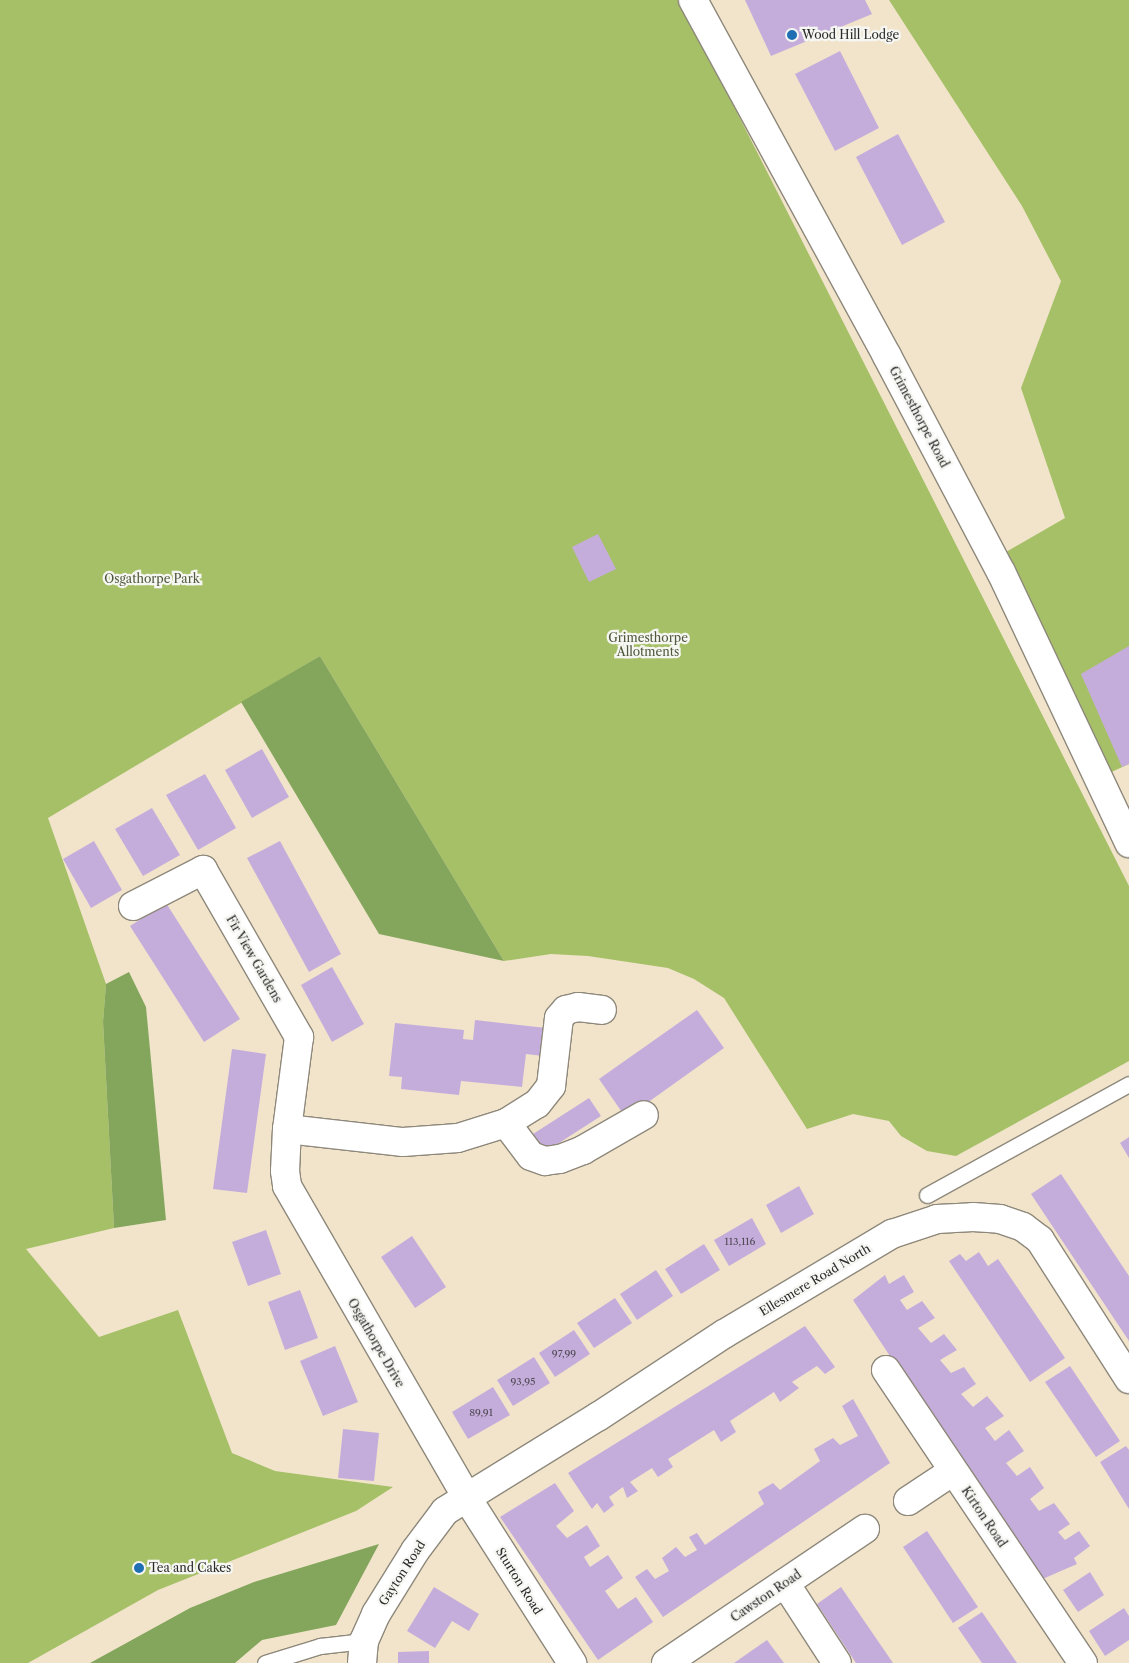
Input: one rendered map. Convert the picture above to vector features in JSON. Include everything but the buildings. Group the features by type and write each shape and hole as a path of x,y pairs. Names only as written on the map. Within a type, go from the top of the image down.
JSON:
{"street":[{"name":"Grimesthorpe Road","path":"693,0 887,356 1001,572 1129,843"},
{"name":"Fir View Gardens","path":"133,906 204,870 298,1037 287,1129 285,1171 287,1186"},
{"path":"287,1129 403,1142 458,1138 506,1123 536,1104 552,1086 558,1018 566,1010 578,1007 602,1010"},
{"path":"506,1123 531,1156 545,1160 560,1159 583,1150 644,1115"},
{"name":"Osgathorpe Drive","path":"287,1186 467,1498"},
{"name":"Ellesmere Road North","path":"467,1498 724,1334 892,1234 937,1219 973,1217 1000,1219 1023,1227 1040,1240 1129,1379"},
{"name":"Kirton Road","path":"886,1370 1082,1663"},
{"path":"908,1501 953,1472"},
{"name":"Gayton Road","path":"363,1652 376,1614 415,1551 446,1510 467,1498"},
{"name":"Sturton Road","path":"467,1498 572,1663"},
{"name":"Cawston Road","path":"666,1663 865,1529"},
{"path":"785,1583 837,1663"}],"lane":[{"path":"927,1195 1129,1084"},
{"path":"265,1663 320,1646 363,1652"}],"green space":[{"name":"Grimesthorpe Allotments","path":"0,0 680,0 1129,886 1129,1061 956,1156 927,1151 901,1136 889,1121 853,1114 807,1129 724,998 694,979 668,968 588,956 551,954 504,961 320,656 48,818 106,984 103,1022 114,1228 26,1249 99,1337 178,1310 232,1453 275,1471 393,1487 356,1511 158,1590 28,1663 0,1663"},
{"path":"889,0 1129,0 1129,764 1107,774 1028,595 1006,552 1065,518 1021,388 1061,281 1022,206"},
{"path":"320,656 504,961 379,934 241,702"},
{"path":"129,972 146,1007 166,1220 114,1228 103,1022 106,984"},
{"path":"379,1544 336,1625 262,1640 235,1663 90,1663 190,1608 254,1582"}],"place":[{"name":"Wood Hill Lodge","path":"792,35"},
{"name":"Tea and Cakes","path":"139,1568"}],"park label":[{"name":"Osgathorpe Park","path":"152,579"}]}
